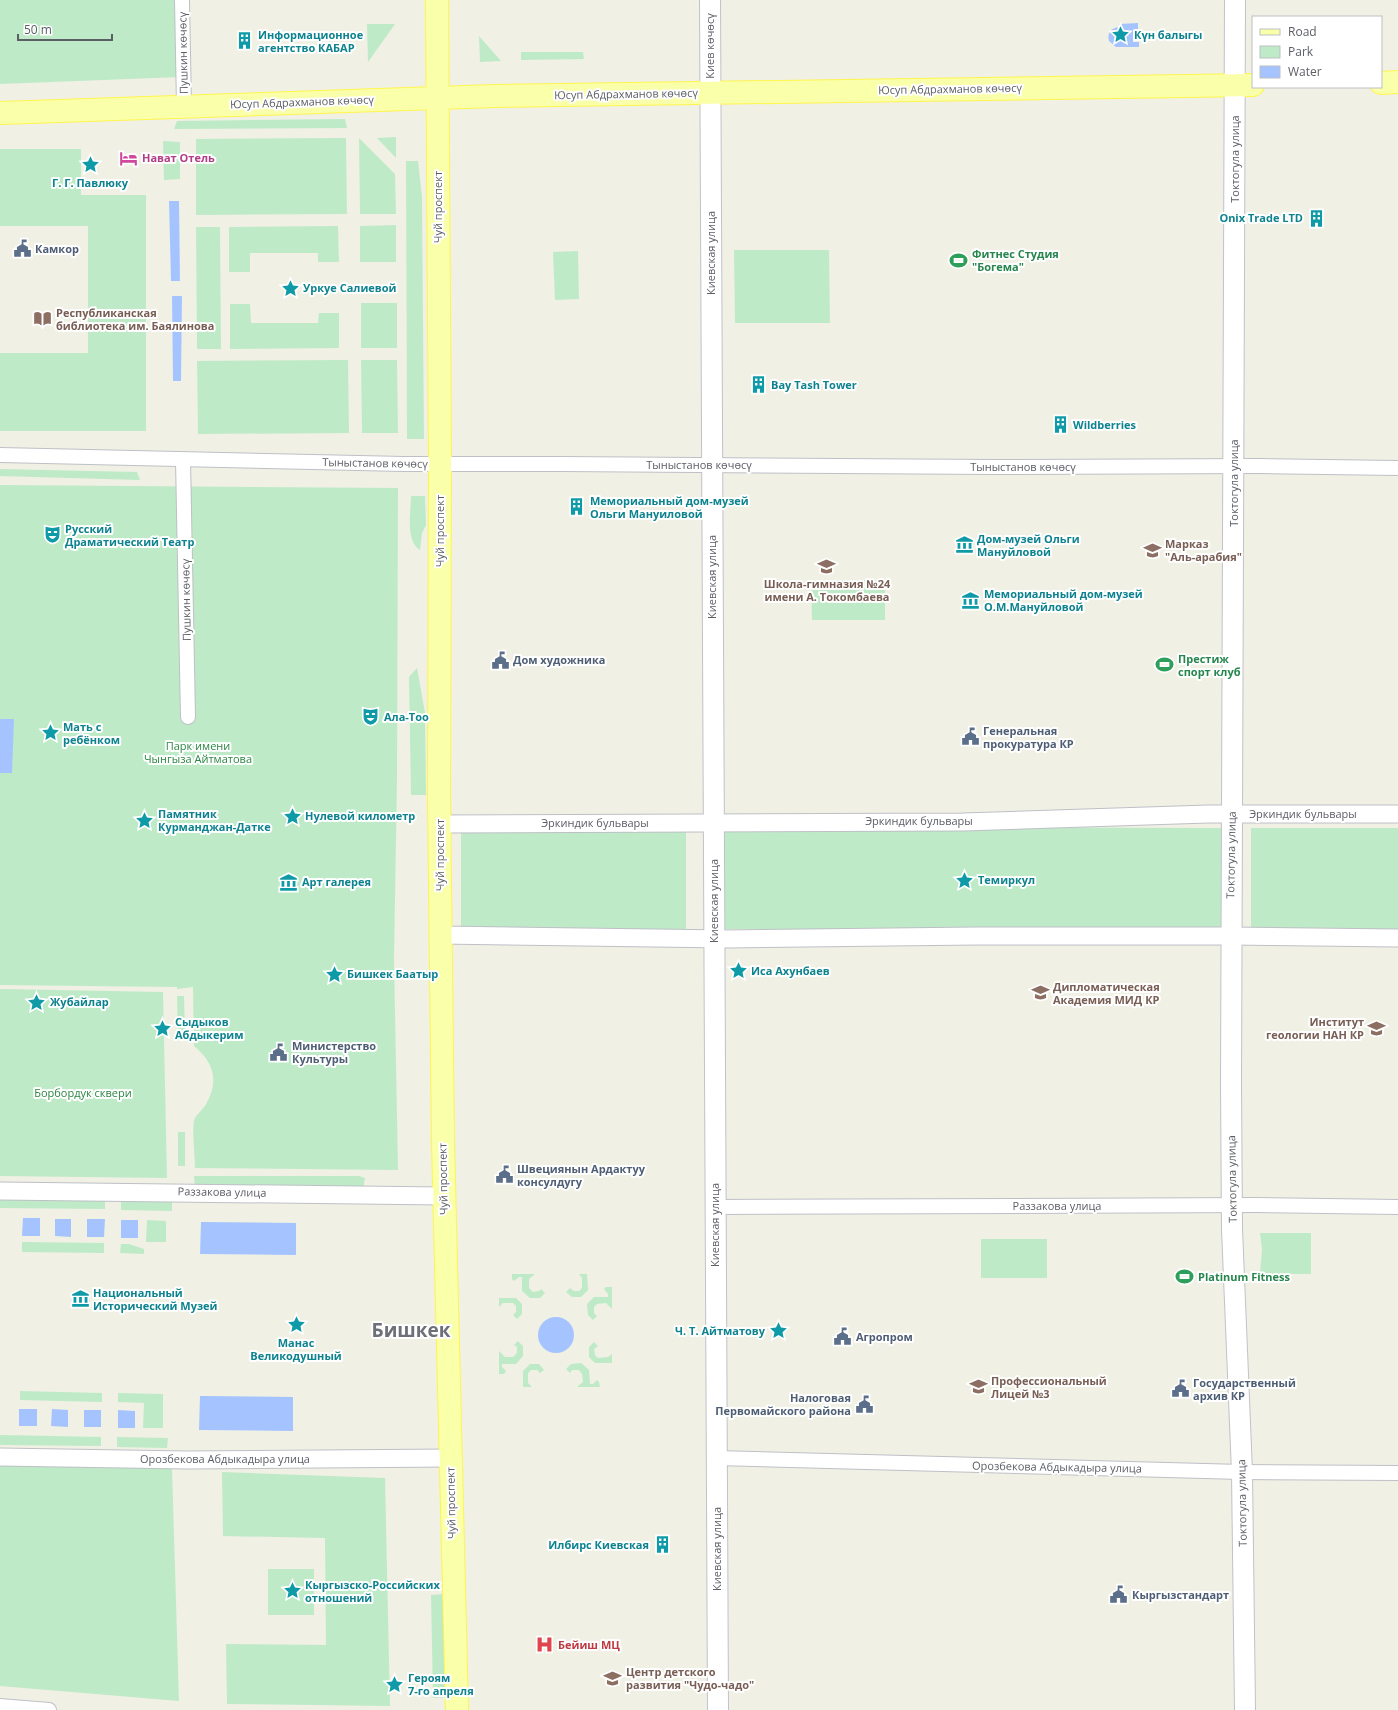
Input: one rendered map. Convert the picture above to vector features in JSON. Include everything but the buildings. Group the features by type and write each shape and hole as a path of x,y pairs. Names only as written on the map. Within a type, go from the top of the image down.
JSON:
{"main road":[{"name":"Чуй проспект","path":"437,0 440,464 440,935 443,1196 457,1710"},
{"name":"Киев көчөсү","path":"710,0 710,93"},
{"name":"Токтогула улица","path":"1235,0 1244,85 1234,466 1230,936 1232,1205 1242,1472 1245,1710"},
{"path":"1382,83 1398,82"},
{"name":"Юсуп Абдрахманов көчөсү","path":"0,113 437,98 1244,85"},
{"name":"Киевская улица","path":"710,93 718,1710"}],"street":[{"name":"Пушкин көчөсү","path":"182,0 184,106"},
{"name":"Тыныстанов көчөсү","path":"0,455 183,460 440,464 978,467 1234,466 1398,468"},
{"name":"Пушкин көчөсү","path":"183,460 188,717"},
{"name":"Эркиндик бульвары","path":"440,824 963,822 1232,814 1398,814"},
{"path":"440,935 714,939 977,936 1230,936 1398,938"},
{"name":"Раззакова улица","path":"0,1191 443,1196"},
{"name":"Раззакова улица","path":"715,1207 1232,1205 1398,1207"},
{"name":"Орозбекова Абдыкадыра улица","path":"0,1457 187,1460 450,1458"},
{"name":"Орозбекова Абдыкадыра улица","path":"716,1458 1242,1472 1398,1472"},
{"path":"0,1706 49,1710"}],"green space":[{"path":"0,0 179,0 180,77 0,84"},
{"path":"367,24 395,24 368,62"},
{"path":"479,36 501,61 480,62"},
{"path":"521,52 583,52 584,59 521,60"},
{"path":"345,119 347,128 174,129 177,121"},
{"path":"396,137 396,158 377,138"},
{"path":"346,138 347,214 196,215 196,139"},
{"path":"359,138 395,174 396,214 360,214"},
{"path":"163,141 180,142 180,179 164,180"},
{"path":"0,149 81,149 81,195 146,195 146,431 0,431 0,353 88,353 88,226 0,226"},
{"path":"406,161 418,161 422,197 424,439 407,439"},
{"path":"396,225 396,262 360,262 360,226"},
{"path":"338,226 339,262 318,262 318,253 250,253 250,272 229,272 229,227"},
{"path":"196,227 220,227 221,349 197,349"},
{"path":"734,250 829,250 830,323 735,323"},
{"path":"578,251 579,299 555,300 553,252"},
{"path":"361,303 397,303 397,348 361,348"},
{"path":"230,304 250,304 251,323 318,323 319,313 339,313 339,348 230,349"},
{"path":"348,360 349,433 198,434 197,361"},
{"path":"361,360 397,360 398,433 362,433"},
{"path":"0,469 137,472 140,480 0,476"},
{"name":"Парк имени Чынгыза Айтматова","path":"0,485 398,488 397,779 394,959 398,1170 195,1168 193,1125 197,1115 205,1106 209,1098 212,1089 213,1074 207,1059 194,1046 193,987 177,989 177,987 0,985"},
{"path":"411,496 425,496 426,525 422,533 420,550 415,546 412,540 410,525"},
{"path":"811,580 885,580 885,620 812,620"},
{"path":"417,668 425,713 426,795 411,795 409,677"},
{"path":"461,827 686,827 686,929 461,929"},
{"path":"717,827 1222,828 1221,930 717,929"},
{"path":"1251,828 1398,828 1398,930 1251,930"},
{"name":"Борбордук сквери","path":"0,989 163,992 167,1178 0,1176"},
{"path":"177,996 184,996 185,1035 178,1035"},
{"path":"178,1132 185,1132 185,1166 178,1166"},
{"path":"194,1176 359,1176 365,1178 363,1188 195,1188"},
{"path":"0,1199 105,1201 105,1209 0,1208"},
{"path":"121,1201 172,1202 172,1211 121,1210"},
{"path":"147,1220 166,1221 166,1242 146,1242"},
{"path":"1260,1233 1311,1233 1311,1274 1260,1274 1262,1249"},
{"path":"981,1239 1047,1239 1047,1278 981,1278"},
{"path":"22,1242 104,1243 104,1253 22,1252"},
{"path":"121,1244 129,1244 144,1249 144,1254 120,1253"},
{"path":"512,1274 535,1274 529,1279 529,1288 533,1292 541,1289 545,1293 540,1298 530,1298 522,1291 522,1277 519,1277 514,1281 512,1279"},
{"path":"579,1274 587,1274 588,1290 581,1297 572,1297 566,1292 570,1288 574,1291 579,1291 582,1288 582,1278"},
{"path":"606,1287 612,1287 612,1309 606,1303 597,1304 594,1307 594,1313 597,1316 593,1320 588,1315 587,1304 594,1297 608,1297 608,1294 604,1289"},
{"path":"499,1298 516,1298 522,1304 522,1314 517,1319 513,1315 516,1312 516,1306 513,1303 503,1303 499,1307"},
{"path":"518,1341 523,1346 523,1356 516,1364 502,1364 502,1367 506,1371 504,1374 499,1374 499,1351 505,1357 513,1357 517,1353 517,1347 514,1345"},
{"path":"594,1342 598,1346 594,1349 595,1355 598,1358 608,1357 612,1354 612,1363 595,1363 589,1357 589,1347"},
{"path":"581,1363 589,1370 590,1384 593,1384 597,1380 600,1387 577,1387 583,1382 582,1374 579,1370 572,1370 570,1373 566,1369 571,1364"},
{"path":"530,1364 539,1364 544,1370 540,1373 537,1370 531,1370 528,1373 528,1383 532,1387 523,1387 523,1371"},
{"path":"20,1391 102,1393 102,1402 20,1400"},
{"path":"118,1393 163,1394 163,1428 143,1428 144,1403 118,1402"},
{"path":"0,1435 101,1437 101,1446 0,1445"},
{"path":"117,1437 168,1438 167,1448 117,1447"},
{"path":"0,1465 172,1468 179,1701 0,1686"},
{"path":"222,1472 385,1478 390,1706 227,1704 226,1644 326,1645 325,1538 223,1536"},
{"path":"268,1569 314,1569 314,1615 268,1615"},
{"path":"446,1594 449,1697 433,1698 431,1595"}],"water":[{"name":"Күн балыгы","path":"1138,23 1138,29 1133,30 1133,42 1139,42 1139,47 1116,47 1109,41 1110,31 1119,27 1119,24"},
{"path":"169,201 179,201 180,281 171,281"},
{"path":"172,296 182,296 181,381 173,381"},
{"path":"0,719 14,719 12,773 0,773"},
{"path":"23,1218 40,1218 40,1236 22,1236"},
{"path":"55,1219 71,1219 71,1237 55,1236"},
{"path":"87,1219 105,1219 104,1237 87,1237"},
{"path":"121,1220 138,1220 138,1238 121,1238"},
{"path":"201,1222 296,1223 296,1255 200,1254"},
{"path":"559,1317 569,1322 573,1328 573,1342 569,1348 563,1352 553,1353 543,1348 539,1342 538,1332 543,1322 549,1318"},
{"path":"200,1396 293,1397 293,1431 199,1430"},
{"path":"19,1409 37,1409 37,1426 19,1426"},
{"path":"52,1409 68,1410 68,1427 51,1426"},
{"path":"84,1410 101,1410 101,1427 84,1427"},
{"path":"118,1410 135,1411 135,1428 118,1428"}],"place":[{"name":"Күн балыгы","path":"1121,35"},
{"name":"Информационное агентство КАБАР","path":"245,41"},
{"name":"Нават Отель","path":"129,158"},
{"name":"Г. Г. Павлюку","path":"90,165"},
{"name":"Onix Trade LTD","path":"1316,218"},
{"name":"Камкор","path":"22,249"},
{"name":"Фитнес Студия \"Богема\"","path":"959,260"},
{"name":"Уркуе Салиевой","path":"290,288"},
{"name":"Республиканская библиотека им. Баялинова","path":"43,319"},
{"name":"Bay Tash Tower","path":"758,385"},
{"name":"Wildberries","path":"1060,425"},
{"name":"Мемориальный дом-музей Ольги Мануиловой","path":"577,507"},
{"name":"Русский Драматический Театр","path":"52,535"},
{"name":"Дом-музей Ольги Мануйловой","path":"964,545"},
{"name":"Марказ \"Аль-арабия\"","path":"1152,550"},
{"name":"Школа-гимназия №24 имени А. Токомбаева","path":"827,566"},
{"name":"Мемориальный дом-музей О.М.Мануйловой","path":"971,600"},
{"name":"Дом художника","path":"500,660"},
{"name":"Престиж спорт клуб","path":"1165,665"},
{"name":"Ала-Тоо","path":"371,717"},
{"name":"Мать с ребёнком","path":"50,733"},
{"name":"Генеральная прокуратура КР","path":"970,737"},
{"name":"Нулевой километр","path":"292,816"},
{"name":"Памятник Курманджан-Датке","path":"145,820"},
{"name":"Темиркул","path":"965,880"},
{"name":"Арт галерея","path":"289,882"},
{"name":"Иса Ахунбаев","path":"738,971"},
{"name":"Бишкек Баатыр","path":"334,974"},
{"name":"Дипломатическая Академия МИД КР","path":"1040,993"},
{"name":"Жубайлар","path":"37,1002"},
{"name":"Сыдыков Абдыкерим","path":"162,1028"},
{"name":"Институт геологии НАН КР","path":"1377,1028"},
{"name":"Министерство Культуры","path":"279,1052"},
{"name":"Швециянын Ардактуу консулдугу","path":"504,1175"},
{"name":"Platinum Fitness","path":"1185,1277"},
{"name":"Национальный Исторический Музей","path":"80,1299"},
{"name":"Манас Великодушный","path":"296,1325"},
{"name":"Ч. Т. Айтматову","path":"778,1331"},
{"name":"Агропром","path":"843,1337"},
{"name":"Профессиональный Лицей №3","path":"978,1387"},
{"name":"Государственный архив КР","path":"1180,1389"},
{"name":"Налоговая Первомайского района","path":"864,1404"},
{"name":"Илбирс Киевская","path":"662,1545"},
{"name":"Кыргызско-Российских отношений","path":"292,1591"},
{"name":"Кыргызстандарт","path":"1119,1595"},
{"name":"Бейиш МЦ","path":"545,1645"},
{"name":"Центр детского развития \"Чудо-чадо\"","path":"613,1678"},
{"name":"Героям 7-го апреля","path":"395,1684"}],"district":[{"name":"Бишкек","path":"411,1330"}]}
